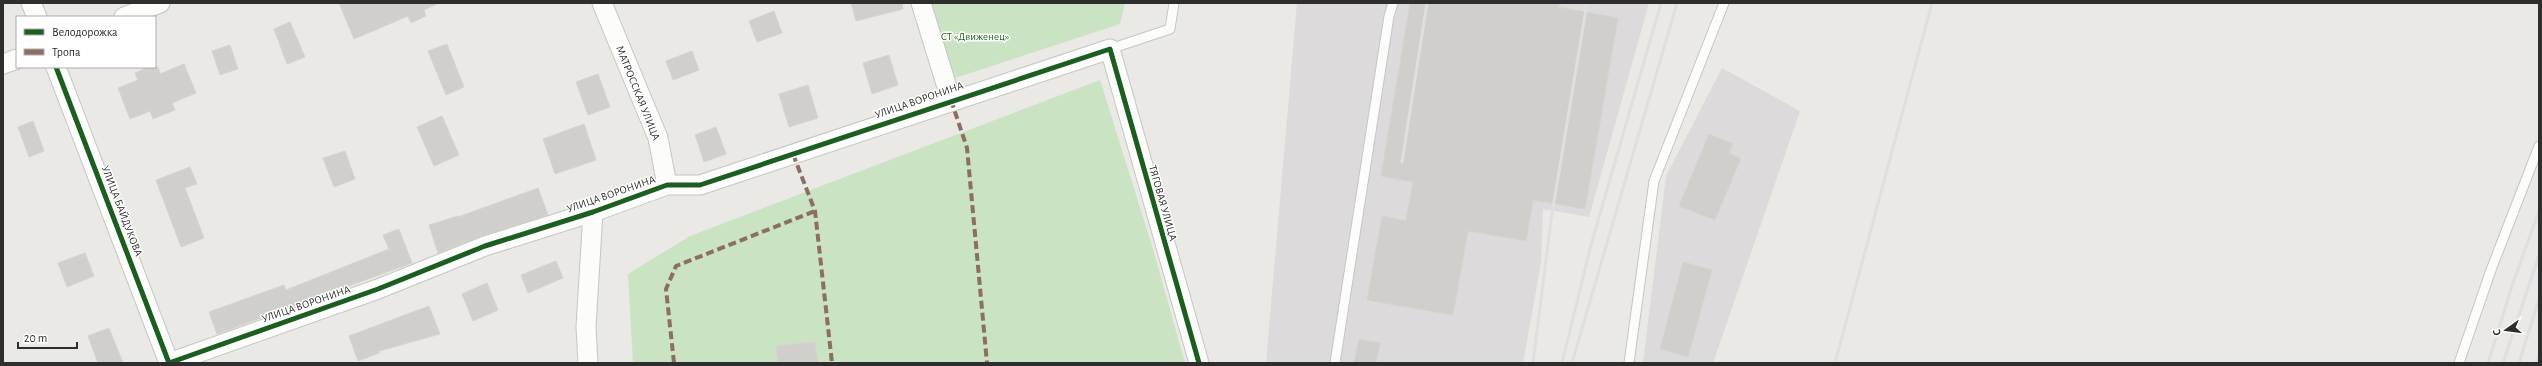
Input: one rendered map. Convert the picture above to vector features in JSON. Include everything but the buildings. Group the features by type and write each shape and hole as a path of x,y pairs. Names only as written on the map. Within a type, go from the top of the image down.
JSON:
{"street":[{"path":"31,3 37,16"},
{"path":"127,16 160,3"},
{"name":"МАТРОССКАЯ УЛИЦА","path":"602,3 658,138 667,185"},
{"path":"921,3 951,100"},
{"name":"УЛИЦА ВОРОНИНА","path":"169,363 378,289 485,246 593,212 667,185 700,186 951,100 1110,48"},
{"name":"ТЯГОВАЯ УЛИЦА","path":"1110,48 1200,363"},
{"path":"3,64 16,59"},
{"name":"УЛИЦА БАЙДУКОВА","path":"56,68 169,363"},
{"path":"588,363 586,327 593,212"}],"lane":[{"path":"1110,48 1170,29 1174,3"},
{"path":"1335,363 1389,16 1393,3"},
{"path":"1629,363 1654,182 1724,3"},
{"path":"2459,363 2491,270 2539,146"}],"shaded area":[{"path":"1297,3 1649,3 1589,217 1543,209 1541,263 1523,363 1266,363"},
{"path":"1722,68 1800,111 1713,363 1643,363 1666,176"}],"green space":[{"name":"СТ «Движенец»","path":"931,3 1125,3 1120,24 952,79"},
{"path":"1100,80 1153,249 1185,363 633,363 628,274 690,236"}],"railway":[{"path":"1402,162 1427,3"},
{"path":"1533,363 1551,220 1587,3"},
{"path":"1562,363 1591,245 1661,3"},
{"path":"1572,363 1677,3"},
{"path":"1835,363 1932,3"},
{"path":"2488,363 2513,283 2539,211"},
{"path":"2503,363 2539,255"},
{"path":"2519,363 2539,299"},
{"path":"2536,363 2539,355"}],"marked path":[{"path":"951,100 967,148 987,363"},
{"path":"793,154 815,211 832,363"},
{"path":"674,363 666,289 676,266 815,211"}],"cycle path":[{"path":"169,363 378,289 485,246 593,212 667,185 700,185 1110,49 1199,363"},
{"path":"56,68 169,363"}]}
